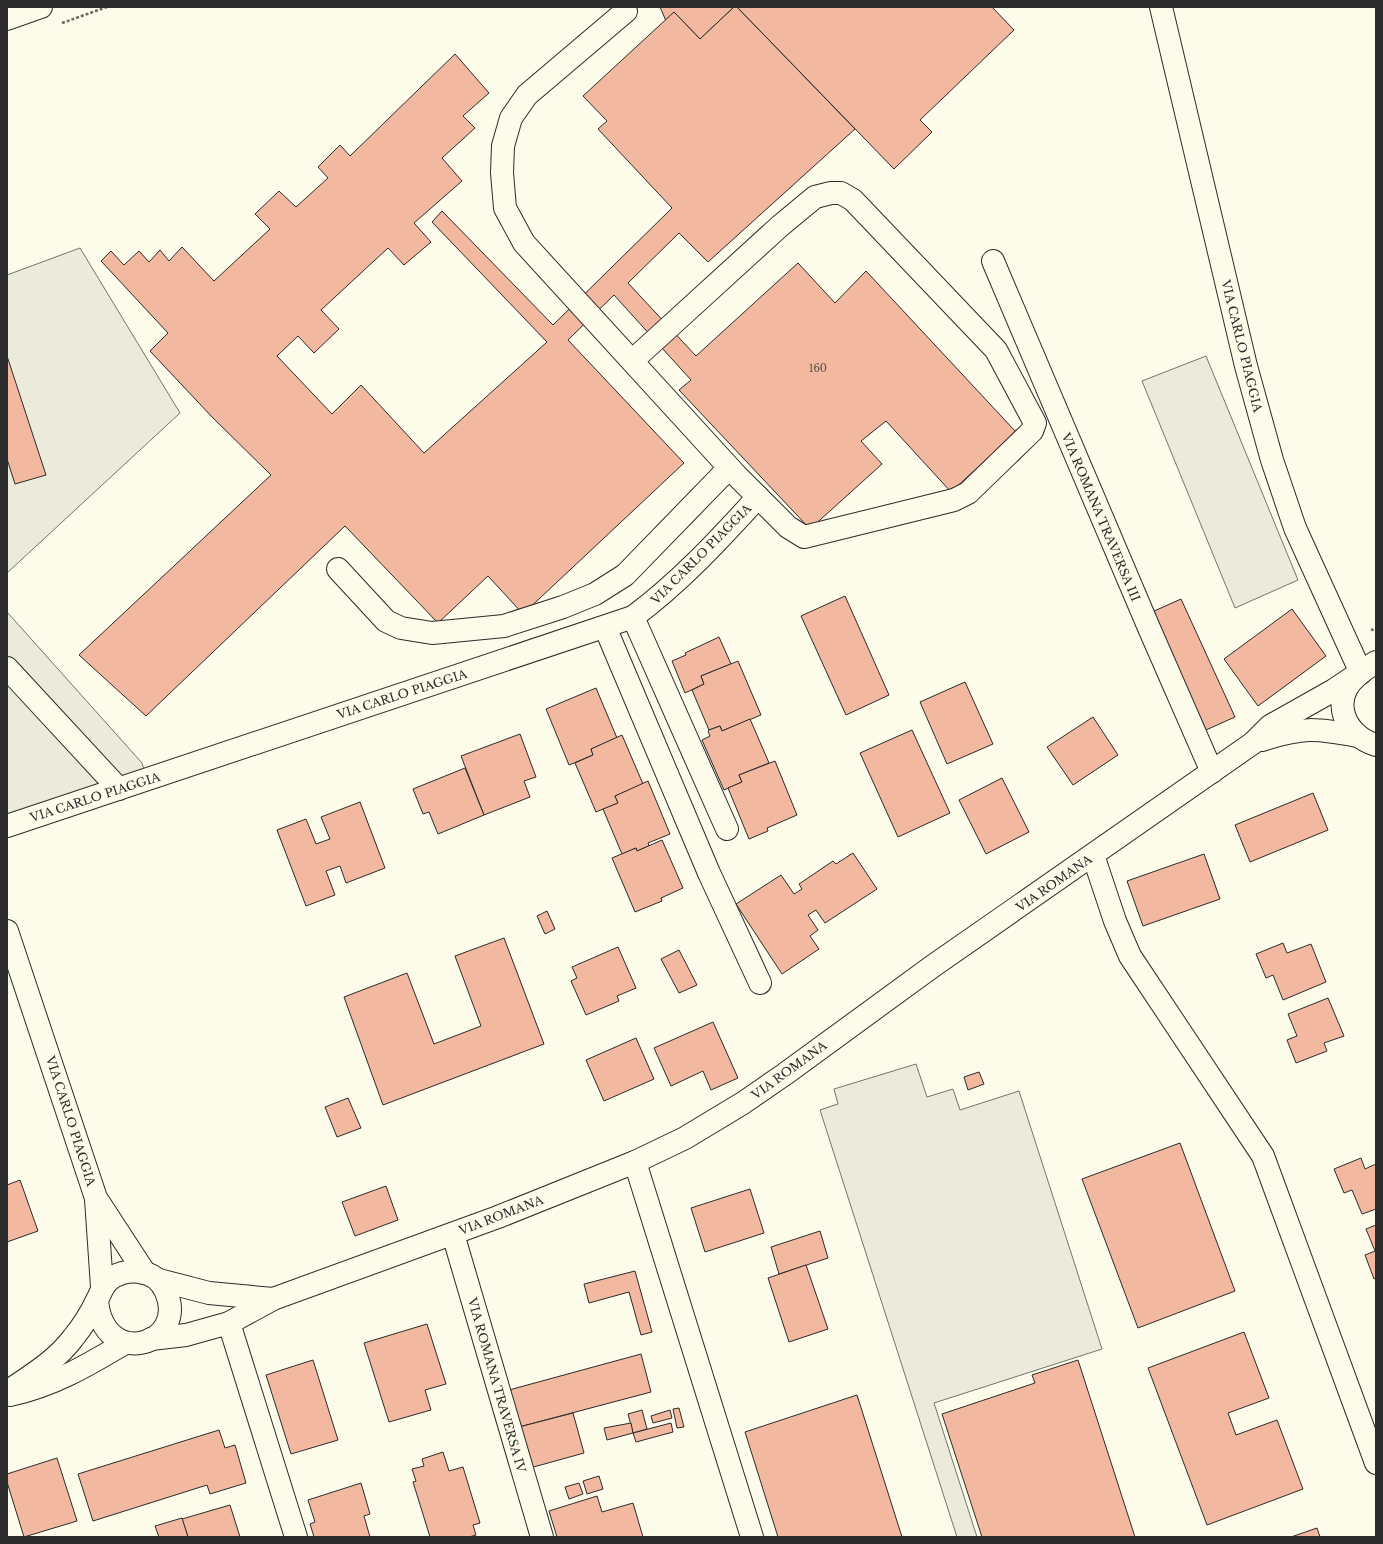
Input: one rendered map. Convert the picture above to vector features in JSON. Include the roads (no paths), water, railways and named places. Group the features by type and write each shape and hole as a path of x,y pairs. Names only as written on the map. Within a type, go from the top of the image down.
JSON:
{"street":[{"path":"7,19 41,7"},
{"name":"VIA CARLO PIAGGIA","path":"1161,7 1246,366 1272,460 1295,528 1371,668"},
{"path":"626,11 527,95 510,118 503,146 502,173 505,208 524,243 729,468 788,527 804,537 954,500 968,493 1032,431 1035,423 996,350 852,200 841,193 832,193 815,197 780,226 632,361"},
{"name":"VIA ROMANA TRAVERSA III","path":"993,261 1212,772"},
{"path":"338,569 386,620 401,628 432,633 504,626 564,607 595,594 626,575 729,468"},
{"name":"VIA CARLO PIAGGIA","path":"7,826 633,617 658,599 758,497"},
{"path":"633,617 728,829"},
{"path":"605,627 709,873 760,983"},
{"path":"7,668 119,789"},
{"name":"VIA ROMANA","path":"1367,741 1346,721 1343,703 1352,680 1371,668"},
{"name":"VIA ROMANA","path":"7,1396 36,1389 70,1375 125,1343 138,1343 151,1339 186,1336 229,1323 273,1299 453,1234 635,1162 685,1138 743,1103 933,966 1253,743 1270,726 1371,668"},
{"name":"VIA ROMANA","path":"1253,743 1303,729 1329,731 1367,741"},
{"path":"1093,855 1115,921 1130,956 1263,1156 1376,1463"},
{"name":"VIA CARLO PIAGGIA","path":"7,931 96,1198 100,1294"},
{"path":"635,1162 752,1537"},
{"name":"VIA CARLO PIAGGIA","path":"96,1198 152,1276"},
{"name":"VIA ROMANA TRAVERSA IV","path":"453,1234 542,1537"},
{"name":"VIA ROMANA","path":"7,1392 48,1363 72,1340 100,1294 116,1276 125,1272 152,1276 209,1293 273,1299"},
{"name":"VIA ROMANA","path":"151,1339 165,1328 170,1317 169,1298 152,1276"},
{"path":"100,1294 98,1312 102,1323 110,1334 125,1343"},
{"path":"229,1323 296,1537"}]}
